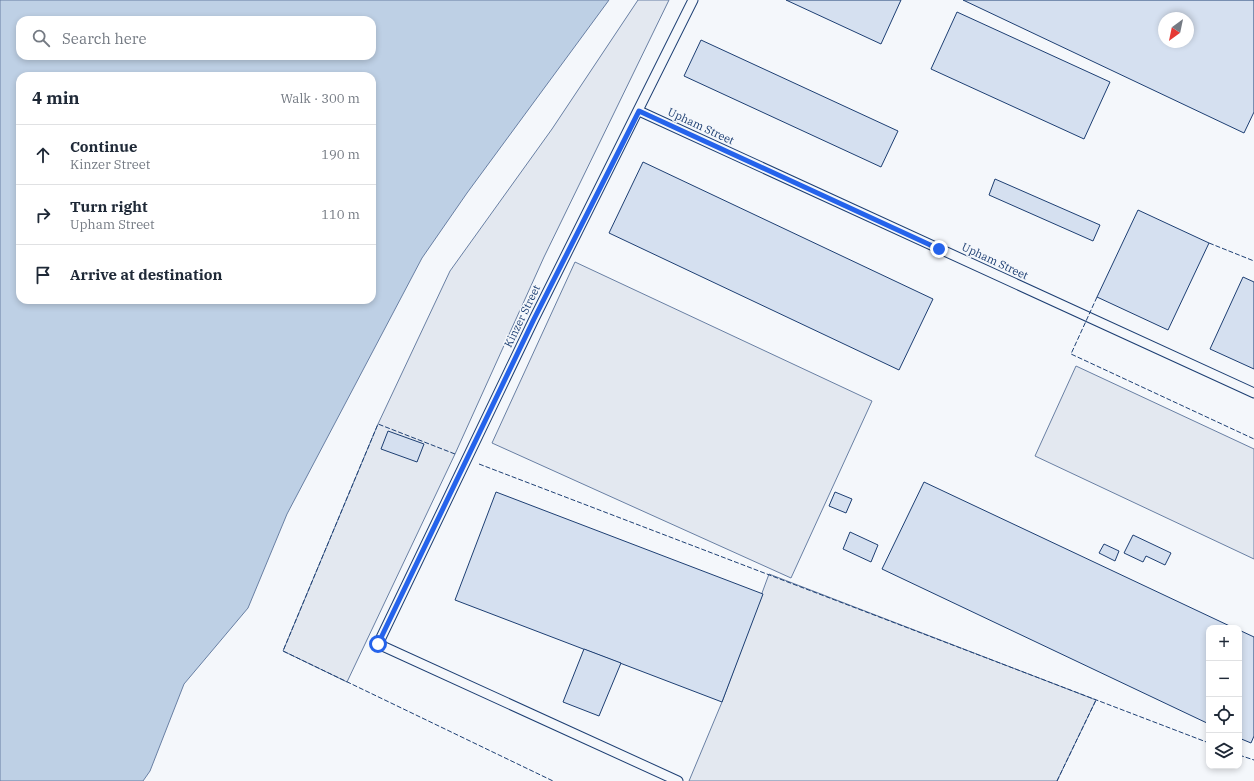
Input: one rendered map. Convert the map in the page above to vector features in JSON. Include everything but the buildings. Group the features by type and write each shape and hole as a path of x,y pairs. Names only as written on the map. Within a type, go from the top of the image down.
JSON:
{"lane":[{"name":"Kinzer Street","path":"678,781 378,644 537,312 639,111 693,0"},
{"name":"Upham Street","path":"639,111 1254,394"}],"shaded area":[{"path":"638,0 669,0 544,257 455,454 347,682 283,651 378,424 450,271 552,129"},
{"path":"575,262 872,401 791,578 492,443"},
{"path":"1076,366 1254,449 1254,559 1035,456"},
{"path":"769,574 1096,700 1057,781 689,781 722,702"}],"water":[{"path":"0,0 609,0 467,193 422,258 287,514 248,608 184,684 150,771 143,781 0,781"}],"fence":[{"path":"1209,243 1254,261"},
{"path":"1097,297 1071,354 1254,439"},
{"path":"455,454 378,424 283,651 553,781"},
{"path":"479,464 1206,742"},
{"path":"1057,781 1096,700"},
{"path":"1242,756 1254,760"}],"route":[{"path":"378,644 557,272 639,111 939,249"}]}
